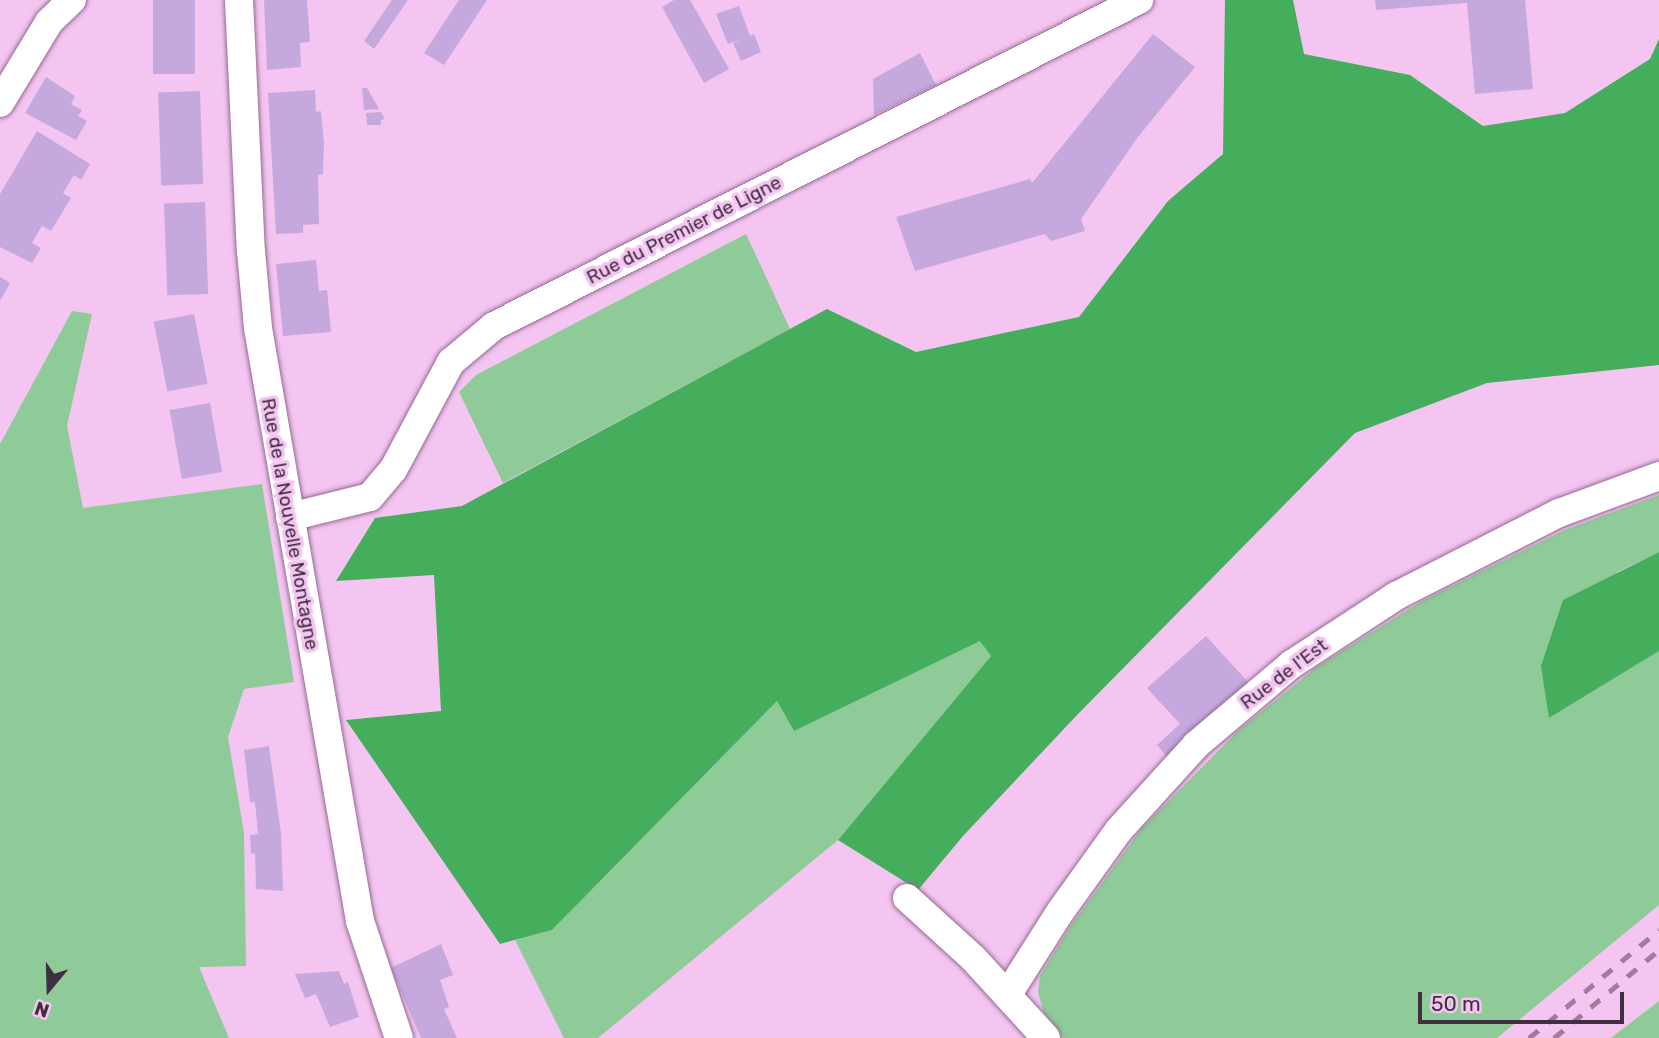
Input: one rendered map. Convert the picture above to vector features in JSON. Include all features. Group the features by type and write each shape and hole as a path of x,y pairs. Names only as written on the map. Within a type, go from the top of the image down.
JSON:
{"street":[{"path":"0,103 49,22 72,0"},
{"name":"Rue de la Nouvelle Montagne","path":"239,0 251,251 258,328 360,921 399,1038"},
{"name":"Rue du Premier de Ligne","path":"290,517 370,496 393,470 451,362 494,326 1139,0"},
{"name":"Rue de l'Est","path":"1008,994 1060,912 1118,830 1196,745 1292,664 1408,590 1559,513 1659,476"},
{"path":"906,898 973,958 1045,1038"}],"green space":[{"path":"1225,0 1293,0 1304,54 1410,75 1483,126 1565,113 1650,59 1659,39 1659,365 1487,383 1355,433 1078,714 963,836 918,890 838,840 991,656 980,641 794,731 777,701 552,930 500,944 346,720 441,711 434,575 336,581 375,518 462,506 827,309 916,352 1079,317 1168,201 1223,154"},
{"path":"746,234 790,329 503,483 459,392 476,375"},
{"path":"72,311 92,314 67,426 83,508 262,484 294,682 244,689 228,737 244,833 246,966 199,967 229,1038 0,1038 0,444"},
{"path":"1659,495 1659,552 1617,572 1549,718 1659,651 1659,905 1497,1038 1063,1038 1043,1011 1038,992 1040,976 1070,927 1142,828 1239,730 1318,666 1422,601 1565,530"},
{"path":"1659,552 1659,651 1549,718 1541,666 1563,600"},
{"path":"980,640 991,656 838,840 598,1038 564,1038 515,940 552,930 777,701 794,731"},
{"path":"1659,1001 1659,1038 1611,1038"}],"building":[{"path":"153,0 195,0 195,74 153,74"},
{"path":"264,0 307,0 310,42 300,43 301,67 267,70"},
{"path":"392,0 408,0 374,49 364,41"},
{"path":"459,0 487,0 444,65 424,53"},
{"path":"674,0 690,0 729,69 704,83 662,7"},
{"path":"1375,0 1525,0 1533,89 1475,94 1467,3 1376,10"},
{"path":"739,6 750,36 754,34 761,52 741,61 733,43 742,39 728,44 716,14"},
{"path":"1153,34 1195,67 1138,137 1081,219 1085,231 1051,241 1045,234 915,271 896,217 1030,179 1032,183"},
{"path":"920,53 936,85 874,115 873,79"},
{"path":"46,77 75,96 71,104 82,110 78,116 87,121 76,140 25,113"},
{"path":"362,88 367,88 379,109 364,110"},
{"path":"315,90 316,112 321,111 324,144 323,174 318,175 319,224 303,225 303,233 276,234 268,93"},
{"path":"200,91 203,184 161,185 158,92"},
{"path":"381,112 385,119 381,120 381,125 367,125 366,113"},
{"path":"37,131 90,164 81,180 74,175 63,193 71,198 51,231 42,226 37,234 32,243 41,248 32,263 0,247 0,194"},
{"path":"205,202 208,294 167,295 164,203"},
{"path":"316,260 319,291 327,290 331,332 283,336 276,264"},
{"path":"0,277 10,283 0,301"},
{"path":"194,314 208,384 167,392 154,322"},
{"path":"210,403 222,472 182,479 170,410"},
{"path":"1206,636 1249,683 1167,757 1157,745 1180,724 1147,688"},
{"path":"269,746 281,834 283,891 256,889 255,853 251,854 250,835 258,834 255,802 250,802 244,750"},
{"path":"441,944 453,975 440,980 449,1007 444,1009 457,1038 421,1038 391,968"},
{"path":"339,971 344,984 348,982 359,1017 330,1027 316,994 305,998 295,974"}],"railway":[{"path":"1529,1038 1659,930"},
{"path":"1554,1038 1659,950"}]}
